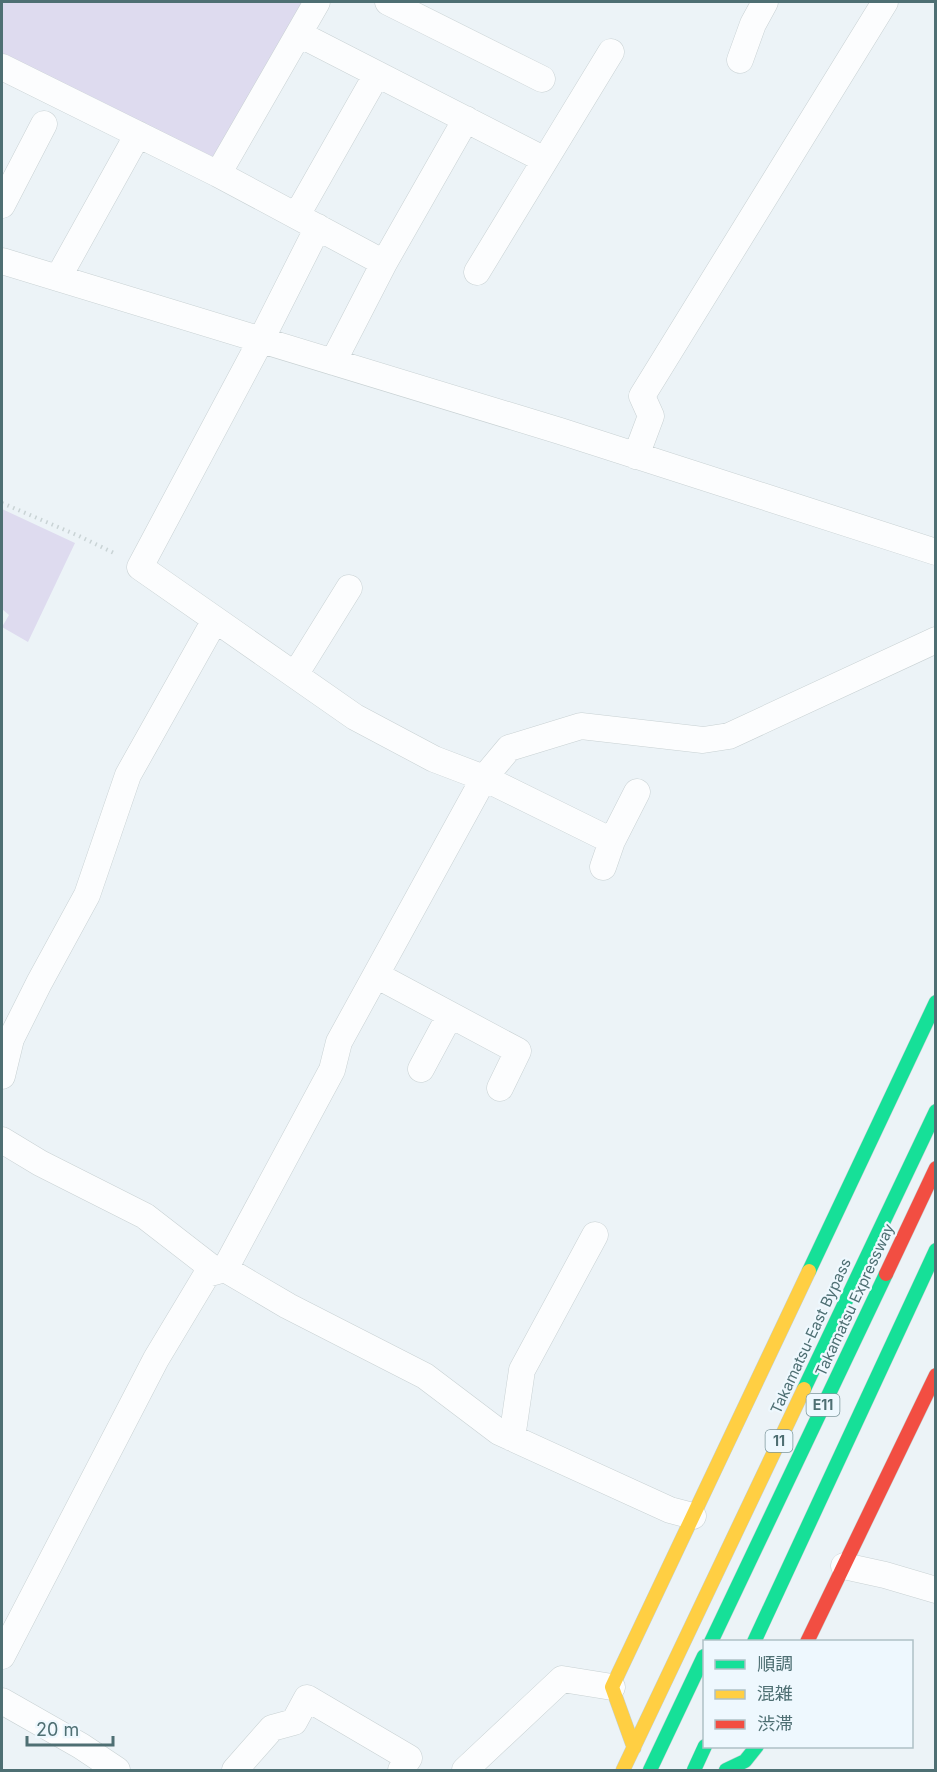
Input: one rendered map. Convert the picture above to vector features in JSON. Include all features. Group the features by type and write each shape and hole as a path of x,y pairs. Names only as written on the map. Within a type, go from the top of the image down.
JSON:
{"highway":[{"path":"634,1748 612,1687 834,1229 936,1002"},
{"name":"Takamatsu-East Bypass","path":"623,1770 866,1245 936,1111"},
{"name":"Takamatsu Expressway","path":"711,1640 936,1168"},
{"name":"E11","path":"754,1640 936,1250"},
{"path":"807,1640 936,1375"},
{"path":"650,1770 703,1660"},
{"path":"694,1770 704,1748"},
{"path":"726,1770 745,1761 755,1748"},
{"path":"717,1770 724,1755"}],"street":[{"path":"218,174 317,2"},
{"path":"388,2 542,79"},
{"path":"740,60 753,24 765,2"},
{"path":"636,456 651,416 642,396 885,2"},
{"path":"299,34 545,160"},
{"path":"477,272 611,52"},
{"path":"2,67 218,174 384,263"},
{"path":"376,74 308,221 261,340 140,567 365,722 434,759 484,778 612,841"},
{"path":"333,362 384,263 466,119"},
{"path":"2,205 44,124"},
{"path":"58,278 138,134"},
{"path":"2,261 636,456 936,552"},
{"path":"295,675 349,588"},
{"path":"2,1076 11,1039 87,896 128,775 215,620"},
{"path":"2,1656 156,1359 207,1274 220,1270 333,1070 339,1042 484,778 509,748 581,726 702,740 729,736 936,640"},
{"path":"603,867 612,841 637,792"},
{"path":"376,975 518,1051 500,1088"},
{"path":"421,1069 450,1015"},
{"path":"2,1140 145,1216 220,1270 425,1376 499,1432 670,1510 693,1516"},
{"path":"512,1438 522,1370 595,1235"},
{"path":"844,1566 936,1590"},
{"path":"465,1770 562,1679 612,1687"},
{"path":"236,1770 272,1728 294,1722 307,1698 409,1758 401,1770"},
{"path":"2,1701 81,1746 117,1770"}],"path":[{"path":"2,503 79,536 140,567"}],"shaded area":[{"path":"2,2 310,2 212,170 2,76"},
{"path":"2,509 75,543 28,642 2,627 9,615 2,609"}],"traffic: fast":[{"path":"809,1271 936,1002"},
{"path":"804,1389 936,1111"},
{"path":"755,1640 936,1250"},
{"path":"712,1640 886,1274"},
{"path":"650,1770 703,1658"},
{"path":"694,1770 704,1748"},
{"path":"726,1770 745,1761 755,1748"}],"traffic: slow":[{"path":"634,1748 612,1687 809,1271"},
{"path":"623,1770 804,1389"}],"traffic: jam":[{"path":"886,1274 936,1168"},
{"path":"808,1640 936,1375"}]}
